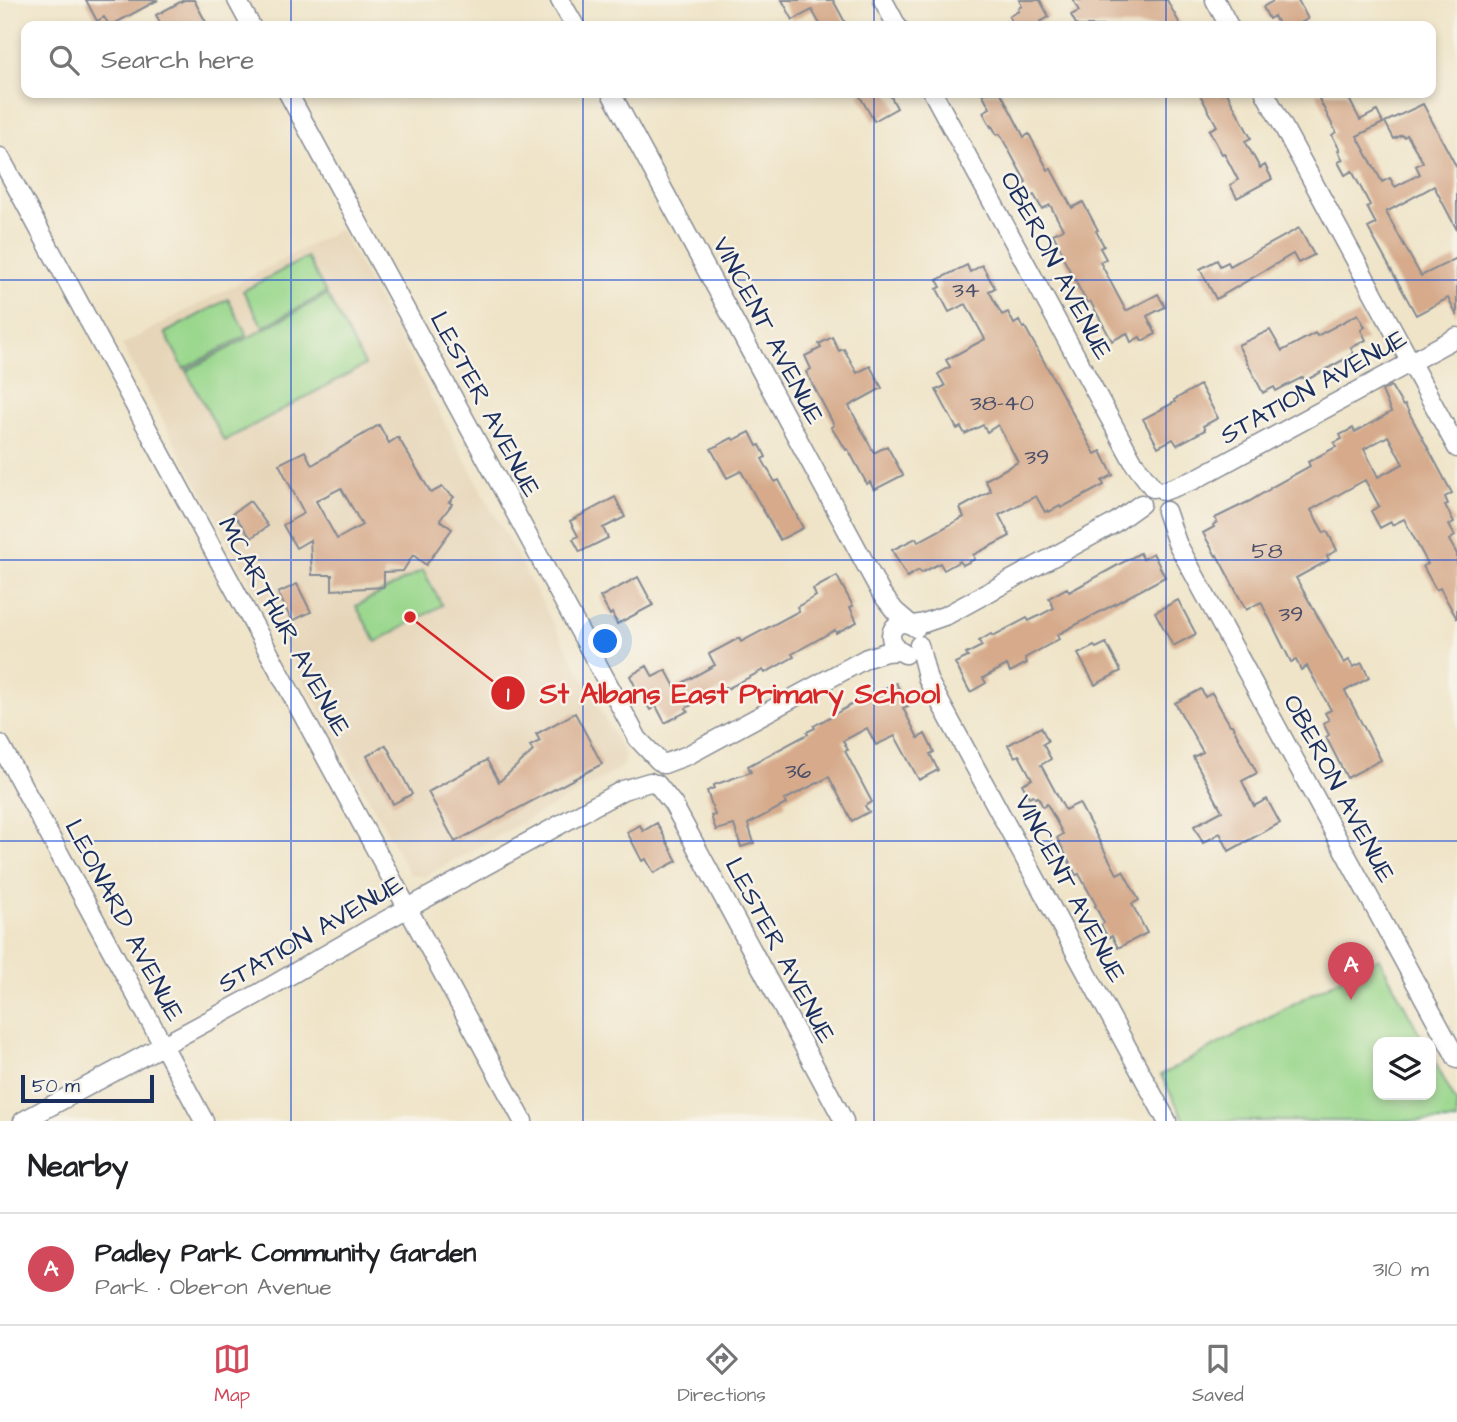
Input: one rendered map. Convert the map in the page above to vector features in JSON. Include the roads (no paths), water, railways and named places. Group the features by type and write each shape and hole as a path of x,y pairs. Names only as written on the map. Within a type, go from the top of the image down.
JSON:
{"street":[{"path":"237,0 248,21"},
{"path":"560,0 572,21"},
{"path":"883,0 894,21"},
{"path":"1215,0 1226,21"},
{"name":"LESTER AVENUE","path":"291,98 844,1121"},
{"name":"VINCENT AVENUE","path":"614,98 881,593 911,639 928,680 1167,1121"},
{"name":"OBERON AVENUE","path":"936,98 1457,1059"},
{"path":"1268,98 1457,448"},
{"name":"MCARTHUR AVENUE","path":"0,157 523,1121"},
{"name":"STATION AVENUE","path":"23,1121 256,995 623,790 867,658 911,639 947,615 1457,337"},
{"name":"VINCENT AVENUE","path":"881,593 892,632 892,645 911,639"},
{"name":"STATION AVENUE","path":"867,658 892,632"},
{"name":"LEONARD AVENUE","path":"0,744 204,1121"}],"place":[{"name":"St Albans East Primary School","path":"410,617"},
{"name":"Padley Park Community Garden","path":"1351,1000"}]}
